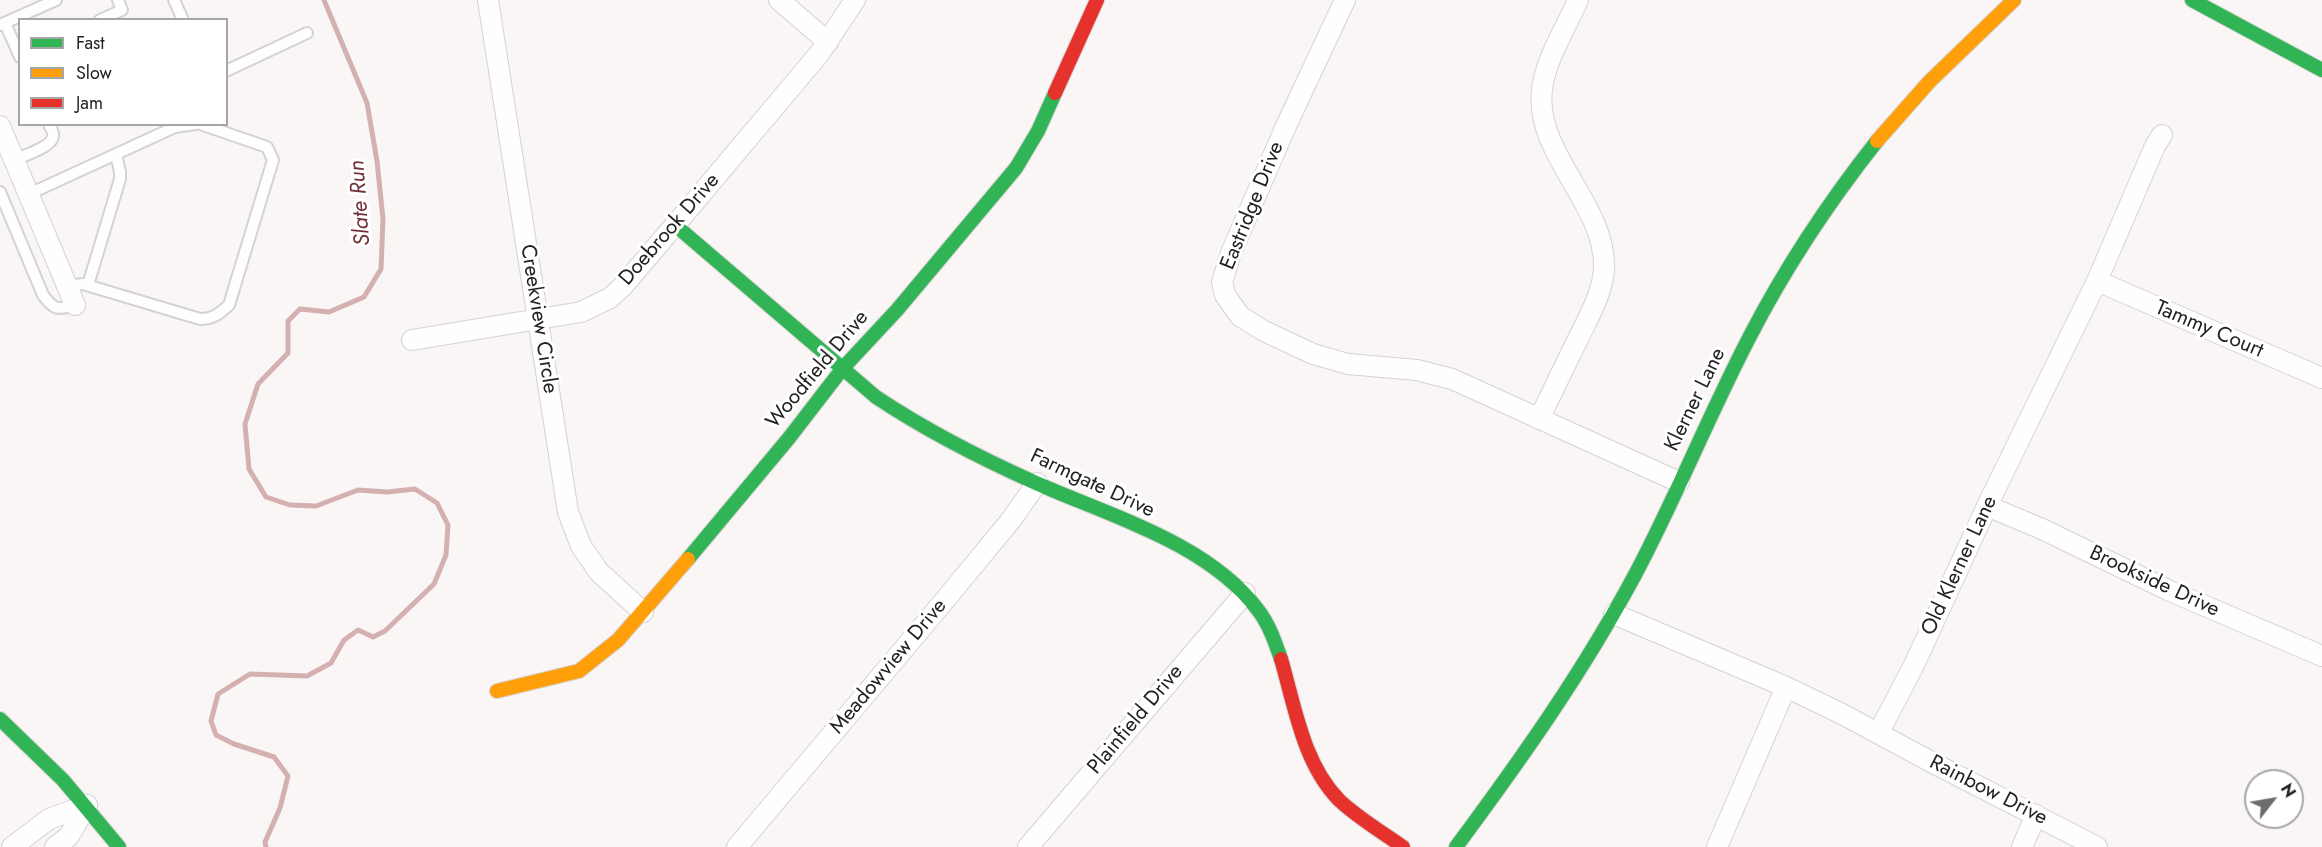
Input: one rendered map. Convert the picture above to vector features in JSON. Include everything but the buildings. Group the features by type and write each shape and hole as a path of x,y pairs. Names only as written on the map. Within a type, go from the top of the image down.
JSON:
{"main road":[{"name":"Woodfield Drive","path":"497,691 579,671 618,640 643,612 789,438 843,368 897,310 1016,168 1038,131 1097,0"},
{"name":"Klerner Lane","path":"1456,847 1522,757 1585,664 1614,614 1727,381 1775,290 1827,208 1890,126 1930,82 2014,0"},
{"path":"2192,0 2322,70"},
{"name":"Farmgate Drive","path":"675,225 876,397 912,420 1037,483 1201,558 1245,593 1271,628 1279,647 1299,726 1324,782 1349,808 1403,847"},
{"path":"0,719 55,768 119,847"}],"street":[{"name":"Creekview Circle","path":"488,0 568,512 581,546 599,572 643,612"},
{"path":"779,0 828,42"},
{"name":"Doebrook Drive","path":"412,340 538,317 581,312 610,298 675,225 828,42 855,0"},
{"name":"Eastridge Drive","path":"1345,0 1286,126 1231,253 1222,282 1225,295 1239,316 1313,354 1348,364 1417,369 1452,379 1679,482"},
{"path":"1539,419 1589,316 1602,284 1604,267 1602,249 1590,216 1548,134 1541,102 1546,71 1578,0"},
{"path":"0,126 75,304"},
{"name":"Old Klerner Lane","path":"1879,732 1914,665 1987,506 2097,281 2155,146 2162,135"},
{"name":"Tammy Court","path":"2097,281 2322,378"},
{"name":"Meadowview Drive","path":"737,847 1011,520 1037,483"},
{"name":"Brookside Drive","path":"1987,506 2042,529 2169,591 2322,656"},
{"name":"Plainfield Drive","path":"1028,847 1245,593"},
{"path":"1614,614 1786,687 1879,732"},
{"path":"1717,847 1786,687"},
{"name":"Rainbow Drive","path":"1879,732 1937,765 2097,847"},
{"path":"12,847 49,819 87,805"},
{"path":"55,847 69,836 87,805"},
{"path":"2022,847 2036,815"}],"lane":[{"path":"18,54 2,24 56,0"},
{"path":"174,0 182,18"},
{"path":"104,18 122,10"},
{"path":"228,70 307,33"},
{"path":"14,160 47,146 52,141 53,134 50,126"},
{"path":"29,194 175,127 183,126"},
{"path":"67,286 88,285 200,319 209,319 229,305 273,160 267,147 204,126"},
{"path":"88,285 120,179 116,154"},
{"path":"0,192 43,295 52,307 61,309 75,304"}],"waterway":[{"name":"Slate Run","path":"266,847 265,842 280,808 288,776 274,757 234,744 216,735 211,721 218,694 250,674 307,676 331,663 344,640 358,630 373,637 385,631 434,584 446,555 448,525 437,503 415,489 387,492 358,490 316,506 290,505 266,497 249,469 245,424 258,384 288,353 288,321 300,309 329,312 364,297 381,269 383,219 377,161 367,103 324,0"}],"traffic: fast":[{"path":"2192,0 2322,70"},
{"path":"688,559 789,438 843,368 897,310 1016,168 1038,131 1055,93"},
{"path":"1456,847 1529,746 1596,643 1652,542 1720,396 1777,286 1841,188 1877,141"},
{"path":"675,225 876,397 934,433 974,454 1156,534 1213,567 1237,587 1262,615 1281,659"},
{"path":"0,719 63,780 119,847"}],"traffic: slow":[{"path":"1877,141 1929,82 2014,0"},
{"path":"497,691 579,671 618,640 688,559"}],"traffic: jam":[{"path":"1055,93 1097,0"},
{"path":"1281,659 1302,734 1317,769 1327,785 1354,813 1403,847"}]}
